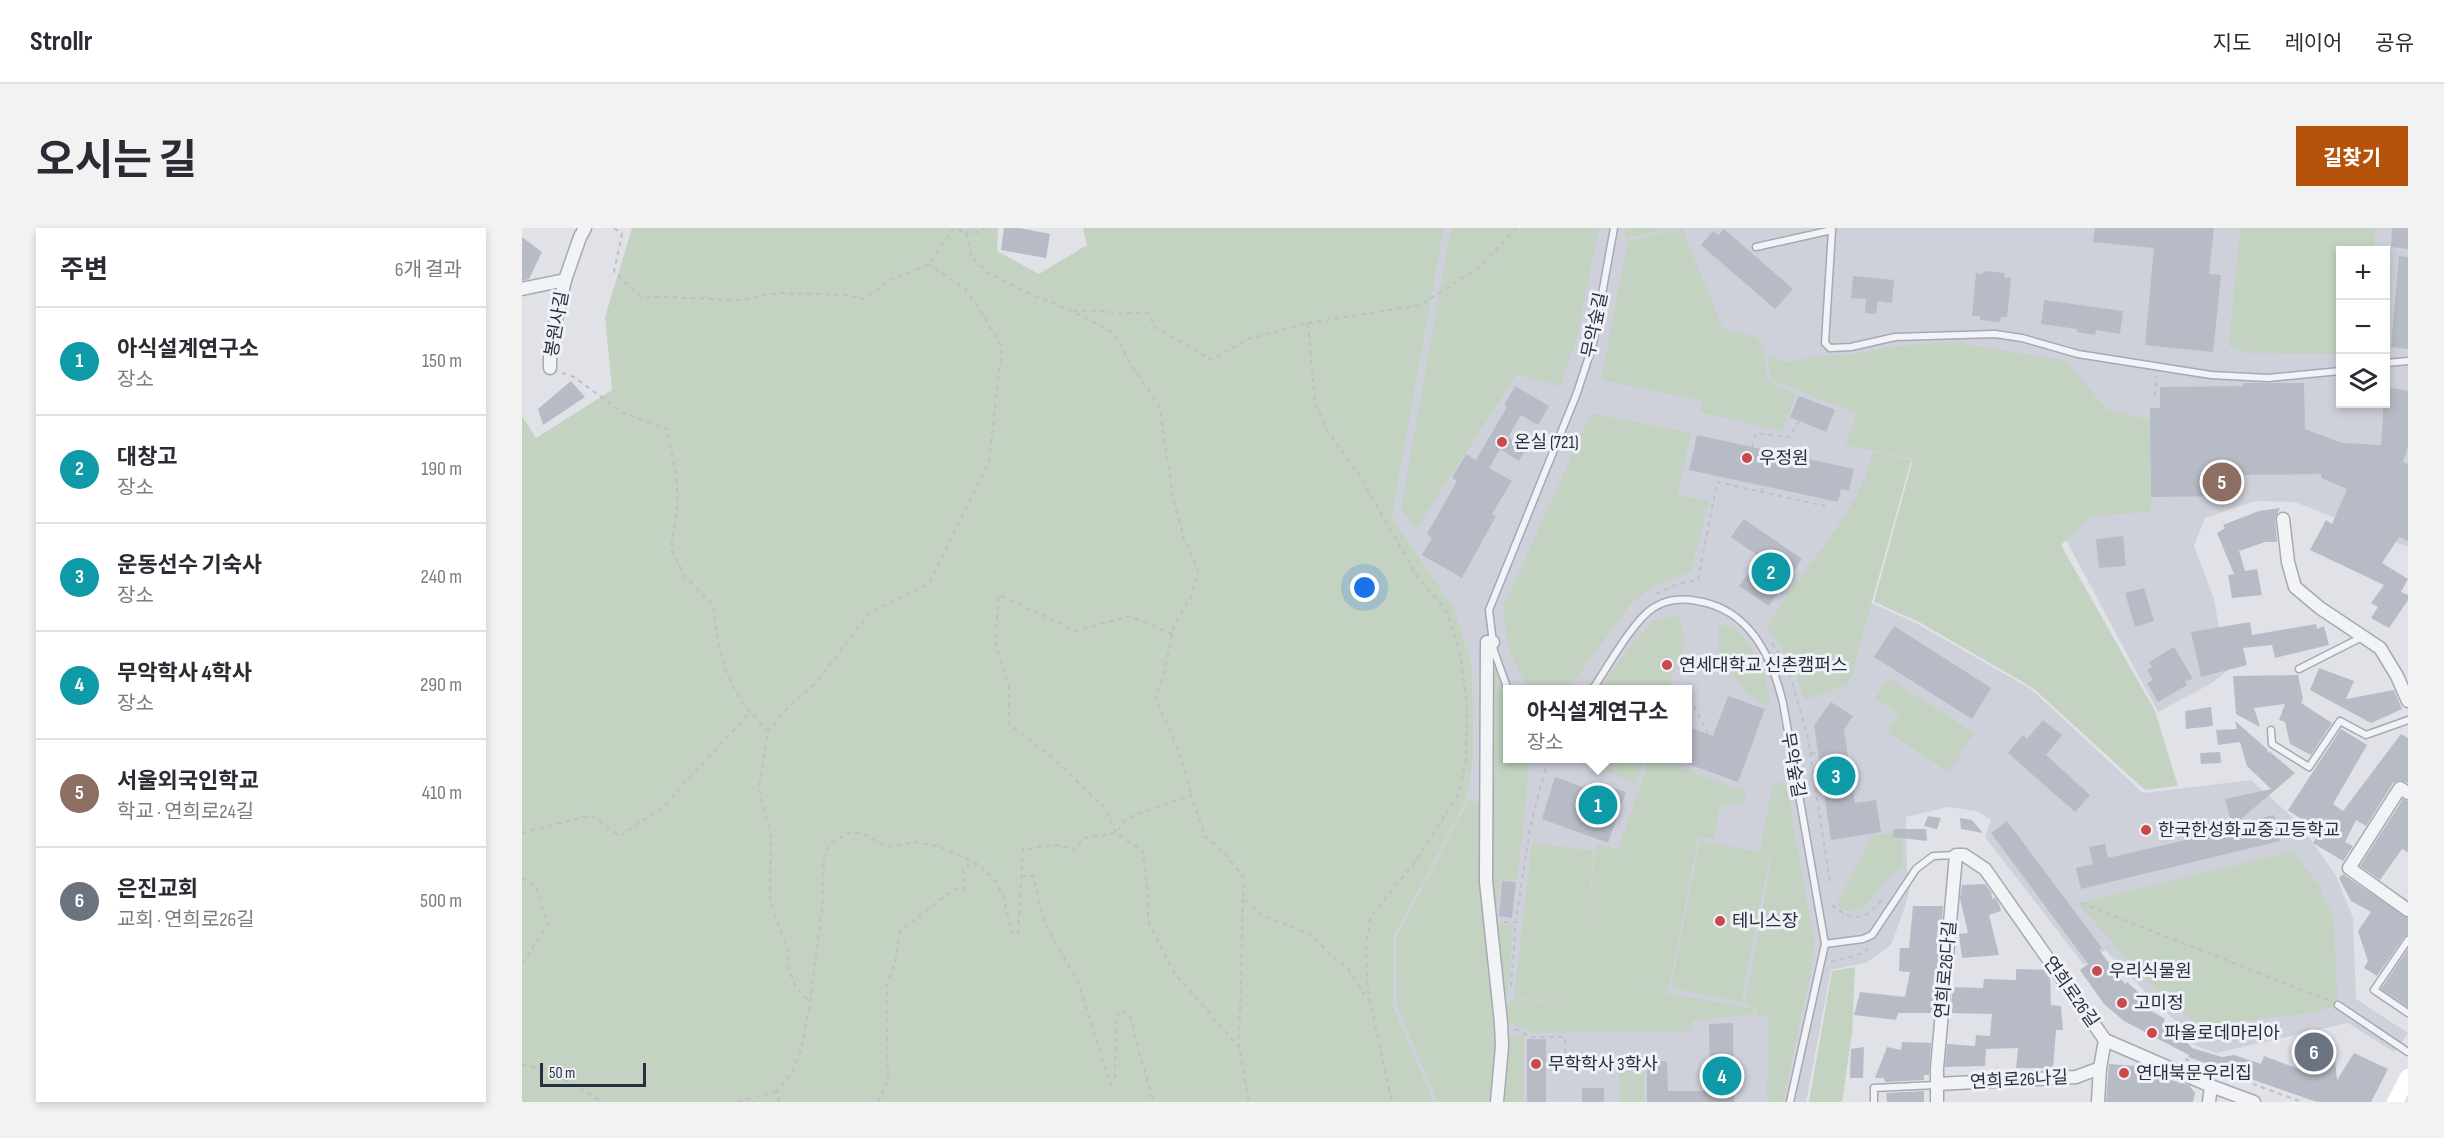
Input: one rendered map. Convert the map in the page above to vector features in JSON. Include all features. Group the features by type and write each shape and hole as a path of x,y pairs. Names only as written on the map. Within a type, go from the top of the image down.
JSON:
{"main road":[{"path":"2395,1102 2408,1077"}],"street":[{"name":"봉원사길","path":"550,369 550,346 565,280 585,228"},
{"name":"봉원사길","path":"522,289 565,280"},
{"path":"2283,519 2288,562 2295,587 2320,608 2380,648 2397,676 2408,701"},
{"path":"1493,642 1487,642 1486,881 1502,1023 1497,1102"},
{"path":"2408,793 2400,788 2349,868 2408,910"},
{"name":"연희로26길","path":"1956,855 1965,855 1984,869 2106,1040 2211,1086 2254,1102"},
{"name":"연희로26다길","path":"1937,1102 1956,855"},
{"path":"2098,1102 2100,1068 2106,1040"},
{"name":"연희로26나길","path":"1937,1084 2076,1077 2100,1068"},
{"path":"2209,1102 2211,1086"}],"lane":[{"name":"무악숲길","path":"1506,685 1494,651 1489,610 1577,393 1593,344 1614,228"},
{"path":"1756,247 1832,229 1825,343 1830,348 1851,347 1895,337 1995,334 2022,338 2078,354 2211,375 2268,378 2336,371"},
{"path":"2390,363 2408,361"},
{"name":"무악숲길","path":"1595,685 1638,622 1651,609 1662,603 1680,598 1704,602 1719,607 1743,621 1758,639 1777,680 1825,944"},
{"path":"2299,669 2362,638"},
{"path":"2271,730 2272,744 2309,767 2340,721 2366,735 2408,720"},
{"path":"1790,1102 1825,944 1863,939 1872,935 1916,869 1933,856 1956,855"},
{"path":"2408,940 2374,990 2408,1013"},
{"path":"2338,1005 2408,1052"},
{"path":"1874,1102 1874,1088 1937,1084"}],"path":[{"path":"614,228 622,234 614,272 640,296 738,300 781,293 845,295 865,299 887,282 928,264 953,229 982,232 984,228"},
{"path":"1072,311 1148,314 1155,327 1212,360 1248,339 1308,323 1421,306 1483,264 1516,228"},
{"path":"966,232 970,256 987,272 1114,333 1132,366 1159,405 1173,497 1184,539 1198,570 1191,597 1174,625 1164,674 1155,699 1173,733 1204,836 1222,850 1244,878 1239,1047 1249,1102"},
{"path":"810,1002 796,987 789,970 788,951 770,900 771,836 759,789 768,732 789,706 815,684 870,612 929,584 989,461 1002,347 964,288 928,264"},
{"path":"1308,323 1316,403 1327,430 1358,473 1417,576 1447,612 1460,653 1467,704 1466,759 1459,793 1414,861 1370,918 1366,949 1368,992 1392,1102"},
{"path":"2155,396 2156,367"},
{"path":"550,369 574,377 623,413 667,429 677,479 677,511 671,548 685,577 713,604 718,641 726,672 740,700 768,732"},
{"path":"1752,447 1756,433 1790,437 1799,421"},
{"path":"1698,579 1717,482 1825,506"},
{"path":"1761,492 1762,486"},
{"path":"1172,634 1130,616 1076,631 999,595 995,642 1009,688 1009,724 1056,761 1107,810 1116,833 1143,850 1148,921 1174,974 1239,1047"},
{"path":"1694,706 1708,734"},
{"path":"522,833 591,815 620,836 663,807 750,712"},
{"path":"1807,733 1830,882"},
{"path":"1811,754 1818,752"},
{"path":"1510,996 1516,919 1530,828 1547,763"},
{"path":"738,1102 777,1091 791,1074 801,1050 810,1002 823,900 824,857 836,840 850,832 864,834 886,847 915,842 938,846 978,864 995,880 1006,904 1012,932 1018,934 1023,849 1058,845 1075,850 1083,838 1116,833 1127,818 1191,795"},
{"path":"878,1102 888,1079 887,985 896,958 900,932 954,889 964,890 963,867 978,864"},
{"path":"1021,876 1033,876 1045,924 1078,982 1110,1084 1115,1079 1116,1014 1123,1010 1131,1018 1154,1102"},
{"path":"522,878 535,885 548,925 522,963"},
{"path":"1832,905 1849,915 1865,916 1873,912 1889,891"},
{"path":"1243,898 1262,915 1312,935 1333,958 1347,967 1371,1004"},
{"path":"2081,903 2338,1005"},
{"path":"1516,919 1524,920"},
{"path":"1821,966 1860,954 1869,948"},
{"path":"1502,1023 1532,1037 1565,1037 1566,1069"},
{"path":"2183,1058 2302,1102"},
{"path":"522,1065 549,1070 603,1102"},
{"path":"777,1091 779,1102"}],"shaded area":[{"path":"1444,228 2408,228 2408,547 2295,502 2255,501 2205,518 2194,546 2214,599 2227,671 2212,683 2158,712 2021,456 1887,463 1867,601 1916,623 2031,689 2143,793 2251,780 2300,824 2336,876 2353,918 2356,999 2408,1033 2394,1052 2348,1023 2216,1053 2192,1044 2186,1030 2154,1001 2105,950 2084,965 1985,837 1991,820 1977,811 1948,807 1906,817 1907,869 1910,888 1891,945 1866,963 1831,970 1806,1102 1434,1102 1393,1006 1393,938 1461,811 1467,795 1474,755 1472,667 1455,610 1392,517"}],"green space":[{"path":"632,228 998,228 997,251 1039,274 1087,245 1083,228 1444,228 1392,517 1455,610 1472,667 1474,755 1467,795 1461,811 1393,938 1393,1006 1434,1102 522,1102 522,416 536,438 612,390 605,317"},
{"path":"1451,228 1599,228 1577,337 1560,386 1517,374 1416,529 1401,509"},
{"path":"1626,228 1673,228 1625,238"},
{"path":"1682,228 1723,329 1755,337 1760,341 1763,346 1767,380 1796,395 1782,431 1700,412 1703,401 1601,380 1628,241"},
{"path":"2240,228 2375,228 2374,246 2336,246 2336,354 2249,353 2229,346"},
{"path":"1953,342 2067,361 2106,409 2150,420 2151,512 2091,516 2061,545 2155,711 2178,786 2145,790 2033,688 1919,622 1874,602 1913,459 1845,445 1857,414 1770,379 1768,355 1785,363 1817,356 1849,355 1896,346"},
{"path":"1591,413 1691,433 1677,495 1709,501 1691,571 1651,588 1630,605 1571,685 1526,685 1509,650 1503,608"},
{"path":"1873,452 1911,461 1849,684 1805,700 1790,660 1767,627 1780,605 1841,521 1865,476"},
{"path":"1678,615 1685,639 1669,685 1602,685 1632,644 1655,620"},
{"path":"1719,625 1733,628 1741,634 1755,654 1766,679 1769,702 1768,712 1768,707 1745,692 1718,651"},
{"path":"1497,670 1503,687 1503,763 1530,763 1517,880 1501,879 1495,919 1489,879 1491,672"},
{"path":"1888,678 1974,733 1949,772 1888,732 1899,714 1875,698"},
{"path":"1590,763 1643,763 1635,784"},
{"path":"1649,763 1668,763 1746,792 1744,804 1720,805 1714,839 1698,837 1668,993 1626,986 1755,1009 1754,1014 1693,1021 1692,1031 1532,1033 1505,1021 1503,1008 1513,999 1577,1005 1514,997 1532,843 1594,851 1585,938 1597,844 1618,849"},
{"path":"1780,781 1789,788 1794,833 1814,939 1811,970 1783,1102 1767,1102 1768,1016 1756,1015 1756,1008 1745,1004 1770,867 1771,854 1760,850 1772,788 1776,782"},
{"path":"1469,800 1483,803 1499,1045 1493,1102 1438,1102 1397,1005 1396,938"},
{"path":"1901,832 1903,867 1886,880 1869,902 1859,910 1845,910 1836,905 1872,836"},
{"name":"테니스장","path":"1700,841 1770,854 1741,1002 1671,988"},
{"path":"2293,851 2318,884 2333,916 2338,1005 2318,1012 2199,1026 2155,989 2078,904"},
{"path":"1494,924 1513,925 1508,995 1502,1003"},
{"path":"1855,967 1852,1033 1842,1102 1809,1102 1832,971"},
{"path":"1509,1035 1524,1036 1523,1102 1504,1102"},
{"path":"1644,1056 1644,1102 1620,1102 1619,1057"}],"building":[{"path":"1004,228 1019,228 1050,234 1046,258 1001,250"},
{"path":"2095,228 2214,228 2209,274 2221,275 2213,352 2145,345 2154,248 2093,242"},
{"path":"2392,228 2408,228 2408,249 2391,247"},
{"path":"1724,229 1793,289 1775,309 1701,245 1713,231 1718,235"},
{"path":"522,237 542,252 529,279 522,281"},
{"path":"2399,256 2408,257 2408,349 2391,347"},
{"path":"1983,271 2005,273 2004,278 2011,278 2007,317 2001,317 2000,322 1980,320 1980,316 1972,316 1976,273 1983,274"},
{"path":"1853,276 1894,280 1892,303 1878,301 1876,314 1865,313 1866,299 1851,298"},
{"path":"2044,300 2123,311 2120,334 2096,330 2095,335 2077,332 2077,329 2041,324"},
{"path":"571,381 585,397 543,425 538,409"},
{"path":"2243,383 2304,383 2305,429 2342,443 2381,445 2384,408 2390,408 2390,388 2408,391 2408,447 2403,462 2408,464 2408,541 2399,537 2382,563 2408,579 2401,592 2408,595 2408,600 2389,628 2371,618 2378,607 2371,603 2384,585 2310,550 2326,520 2332,524 2347,489 2321,478 2321,474 2242,475 2242,488 2223,489 2223,496 2151,497 2150,408 2160,408 2160,387 2243,386"},
{"path":"1515,386 1549,406 1538,425 1521,415 1508,437 1527,448 1519,461 1500,449 1489,468 1512,481 1492,514 1496,516 1462,578 1422,555 1432,538 1427,534 1457,481 1452,478 1466,454 1476,460 1507,407 1504,405"},
{"path":"1799,396 1835,410 1826,432 1790,417"},
{"name":"우정원","path":"1697,435 1854,469 1849,491 1841,489 1838,502 1689,470"},
{"path":"2280,508 2275,519 2277,542 2265,542 2239,551 2245,571 2257,569 2262,595 2232,598 2228,575 2234,574 2217,533 2225,528 2223,525 2259,511"},
{"path":"1744,519 1802,559 1769,606 1739,586 1760,557 1731,537"},
{"path":"2123,536 2126,566 2099,568 2096,539"},
{"path":"2144,588 2154,621 2135,627 2125,593"},
{"path":"2250,622 2252,635 2316,624 2317,629 2324,626 2329,645 2275,658 2272,645 2243,648 2247,665 2201,677 2191,632"},
{"path":"1894,626 1991,688 1972,719 1874,657"},
{"path":"2174,647 2193,679 2185,681 2187,685 2158,702 2147,683 2153,680 2147,670 2152,667 2149,662"},
{"path":"2319,668 2354,681 2346,699 2394,690 2402,709 2371,723 2310,690"},
{"path":"2298,675 2303,699 2301,703 2332,723 2311,755 2290,744 2285,722 2279,720 2285,704 2254,708 2260,727 2236,714 2233,676"},
{"path":"1728,696 1765,709 1738,782 1688,764 1692,763 1692,728 1713,736"},
{"path":"1831,702 1853,716 1844,730 1855,803 1876,800 1881,832 1831,840 1814,725"},
{"path":"2211,707 2213,726 2186,729 2185,711"},
{"path":"2043,720 2062,735 2046,755 2090,795 2075,812 2008,753 2023,735 2027,739"},
{"path":"2235,721 2267,749 2268,753 2269,751 2295,773 2234,825 2274,815 2280,841 2081,889 2076,868 2093,864 2089,847 2105,844 2108,858 2233,829 2225,799 2271,789 2247,766 2240,742 2218,745 2216,730 2237,729"},
{"path":"2341,729 2367,745 2333,804 2343,811 2401,734 2408,738 2408,783 2400,780 2393,783 2366,826 2356,820 2345,842 2353,846 2343,861 2313,843 2320,832 2288,810"},
{"path":"2220,752 2221,763 2201,764 2200,753"},
{"path":"1555,777 1608,796 1611,787 1626,792 1608,843 1542,819"},
{"path":"2403,799 2408,801 2408,852 2402,849 2380,880 2360,866"},
{"path":"1928,816 1941,818 1937,829 1924,826"},
{"path":"1960,818 1972,820 1983,833 1961,829"},
{"path":"2007,821 2102,948 2099,950 2125,984 2127,982 2145,998 2140,1004 2165,1019 2163,1024 2178,1031 2192,1048 2222,1057 2234,1055 2261,1064 2264,1056 2307,1072 2302,1040 2333,1038 2337,1080 2354,1053 2388,1069 2371,1102 2317,1102 2188,1057 2189,1055 2124,1021 2104,1004 2080,970 2088,964 1991,833"},
{"path":"1893,829 1926,829 1927,841 1893,837"},
{"path":"2343,874 2408,918 2408,935 2404,937 2377,976 2364,968 2368,961 2358,931 2371,912 2351,901 2339,878"},
{"path":"1502,881 1516,882 1512,918 1499,916"},
{"path":"1985,884 1991,892 1992,899 1995,898 1999,904 2001,911 1989,915 1999,955 1962,958 1959,934 1968,933 1960,898 1962,885"},
{"path":"1913,906 1943,906 1934,1013 1898,1013 1896,1020 1854,1015 1860,992 1905,997 1910,972 1899,971 1900,948 1909,948"},
{"path":"2408,949 2408,1007 2381,989"},
{"path":"2016,969 2046,970 2050,976 2051,1005 2061,1006 2063,1030 2056,1030 2053,1068 2016,1068 2018,1048 1986,1049 1985,1066 1945,1067 1947,1044 1975,1046 1976,1035 1990,1036 1992,1014 1950,1013 1953,987 1983,988 1984,979 2016,980"},
{"path":"1733,1023 1734,1102 1647,1102 1647,1061 1667,1061 1668,1091 1710,1091 1709,1024"},
{"name":"무학학사 3학사","path":"1527,1039 1546,1039 1546,1102 1527,1102"},
{"path":"1902,1042 1931,1043 1929,1075 1924,1075 1924,1080 1885,1082 1884,1078 1875,1078 1887,1047 1901,1050"},
{"path":"1864,1047 1863,1078 1850,1078 1851,1049"},
{"path":"2109,1064 2137,1066 2137,1074 2167,1076 2167,1079 2189,1085 2195,1093 2193,1102 2106,1102"},
{"path":"1582,1088 1604,1088 1604,1102 1582,1102"},
{"path":"1924,1091 1924,1102 1887,1102 1886,1093"}],"place":[{"name":"온실 (721)","path":"1502,442"},
{"name":"우정원","path":"1747,458"},
{"name":"서울외국인학교","path":"2222,482"},
{"name":"대창고","path":"1771,572"},
{"name":"연세대학교 신촌캠퍼스","path":"1667,665"},
{"name":"운동선수 기숙사","path":"1836,776"},
{"name":"아식설계연구소","path":"1598,805"},
{"name":"한국한성화교중고등학교","path":"2146,830"},
{"name":"테니스장","path":"1720,921"},
{"name":"우리식물원","path":"2097,971"},
{"name":"고미정","path":"2122,1003"},
{"name":"파올로데마리아","path":"2152,1033"},
{"name":"은진교회","path":"2314,1052"},
{"name":"무학학사 3학사","path":"1536,1064"},
{"name":"연대북문우리집","path":"2124,1073"},
{"name":"무악학사 4학사","path":"1722,1076"}]}
